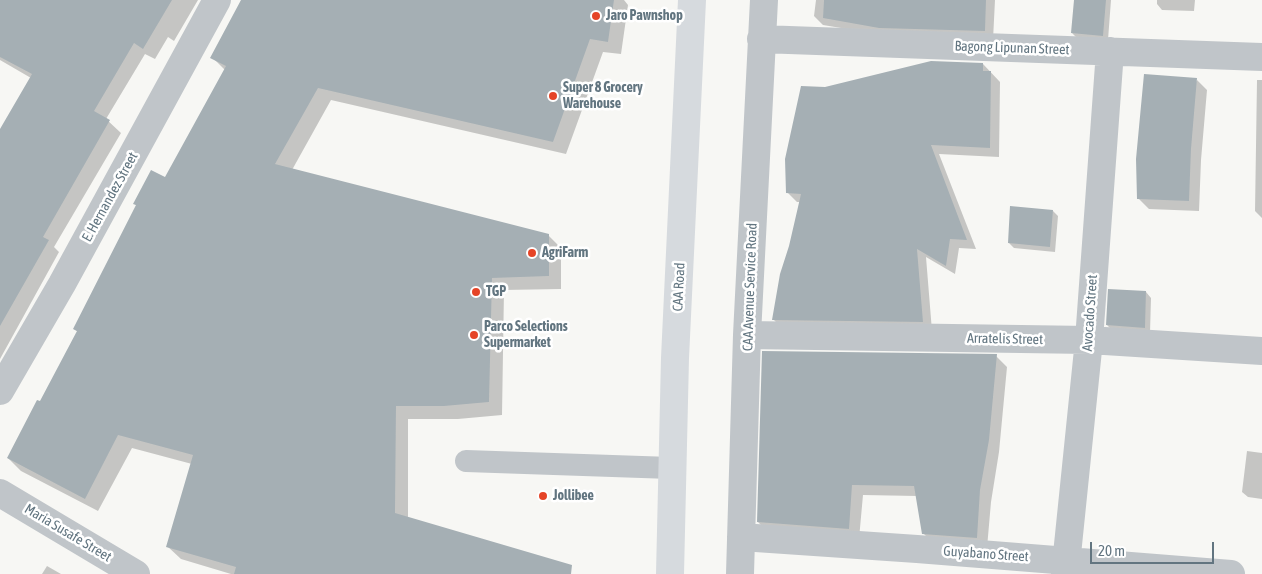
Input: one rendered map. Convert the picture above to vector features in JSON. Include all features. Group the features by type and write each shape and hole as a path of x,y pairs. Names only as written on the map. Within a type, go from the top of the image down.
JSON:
{"main road":[{"name":"CAA Road","path":"670,574 671,468 692,0"}],"street":[{"name":"E. Hernandez Street","path":"0,391 62,284 217,0"},
{"name":"CAA Avenue Service Road","path":"740,574 747,335 764,0"},
{"name":"Bagong Lipunan Street","path":"761,39 1262,57"},
{"name":"Avocado Street","path":"1066,567 1089,340 1110,51"},
{"name":"Arratelis Street","path":"747,335 1089,340 1262,351"},
{"name":"Maria Susafe Street","path":"0,493 136,574"},
{"name":"Guyabano Street","path":"741,537 1066,567 1231,574"}],"lane":[{"path":"466,461 671,468"}],"building":[{"path":"0,0 172,0 143,49 134,43 94,111 110,120 43,237 49,240 0,326 0,129 32,74 0,57"},
{"path":"241,0 614,0 608,42 590,39 553,142 318,88 275,164 549,234 549,276 492,278 489,402 444,406 396,406 395,513 572,565 571,574 234,574 236,567 166,547 193,455 118,435 85,499 7,458 37,400 40,401 77,331 73,329 136,205 133,204 151,170 165,177 226,66 210,58"},
{"path":"824,0 986,0 985,31 879,28 823,18"},
{"path":"1074,0 1106,0 1103,36 1071,33"},
{"path":"931,61 983,63 983,71 991,71 990,148 931,145 967,240 950,239 946,266 917,249 923,322 772,320 780,274 789,246 801,194 786,193 785,159 801,86 825,87"},
{"path":"1144,74 1197,78 1189,201 1137,199 1136,159"},
{"path":"1010,206 1053,210 1050,247 1008,243"},
{"path":"1108,289 1146,291 1145,328 1106,325"},
{"path":"762,351 997,354 989,440 980,490 977,538 922,534 914,486 852,485 849,529 757,522"}],"place":[{"name":"Jaro Pawnshop","path":"596,16"},
{"name":"Super 8 Grocery Warehouse","path":"553,96"},
{"name":"AgriFarm","path":"532,253"},
{"name":"TGP","path":"476,292"},
{"name":"Parco Selections Supermarket","path":"474,335"},
{"name":"Jollibee","path":"543,496"}]}
